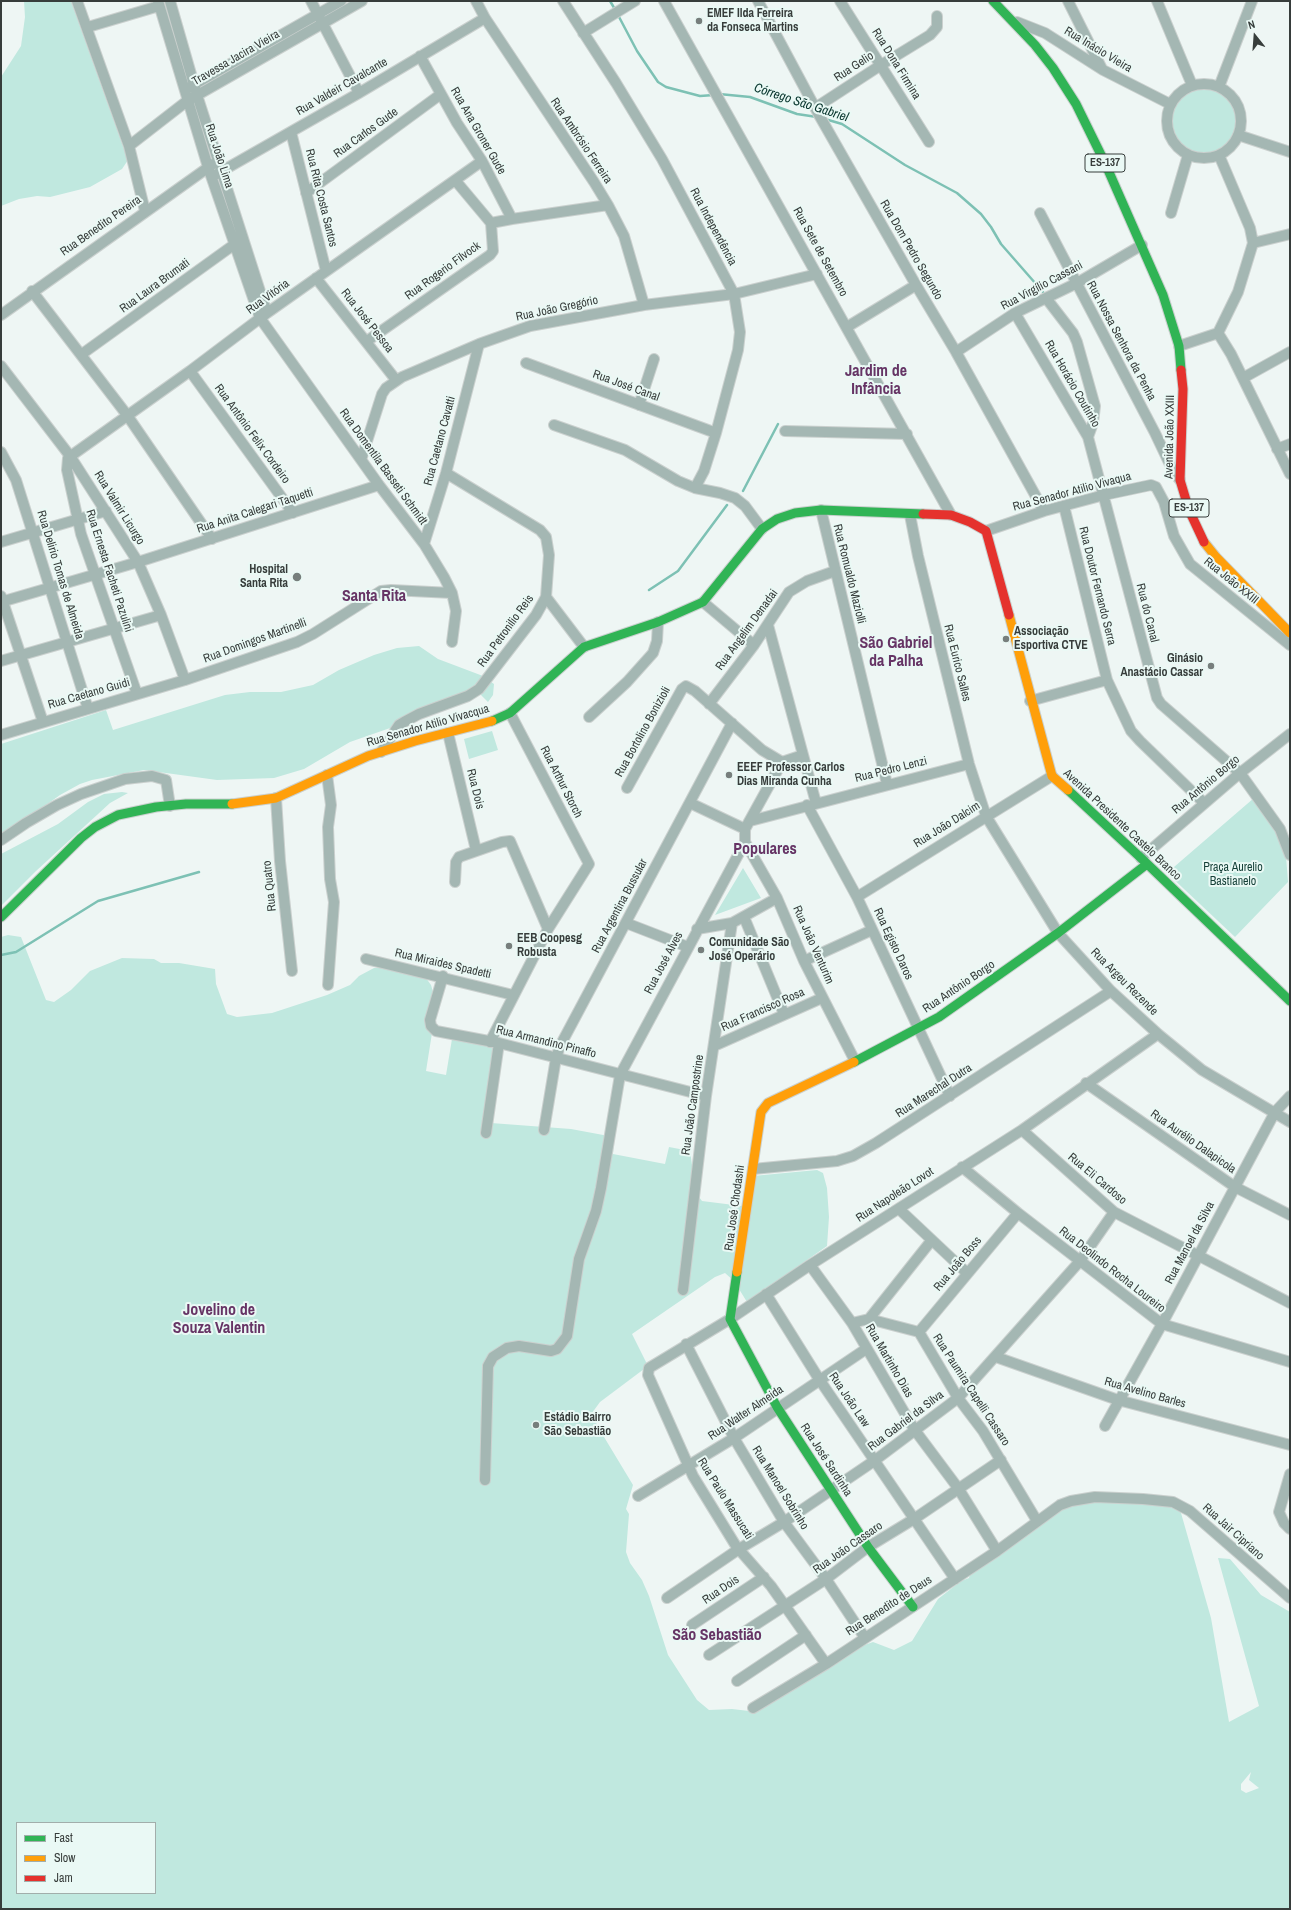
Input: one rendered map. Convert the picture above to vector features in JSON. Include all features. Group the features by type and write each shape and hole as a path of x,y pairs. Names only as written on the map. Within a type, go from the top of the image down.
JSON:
{"street":[{"path":"77,1 88,28 129,146 145,211"},
{"name":"Rua João Lima","path":"170,1 197,95 243,238 264,316"},
{"path":"311,1 359,93"},
{"name":"Travessa Jacira Vieira","path":"129,146 187,101 320,19 341,1"},
{"name":"Travessa Jacira Vieira","path":"184,90 320,19 362,1"},
{"name":"Rua Ambrósio Ferreira","path":"476,1 485,18 608,205 624,236 644,306"},
{"name":"Rua Independência","path":"563,1 616,83 662,159 734,294 740,332 738,350 716,433 704,471 695,488"},
{"path":"583,33 635,1"},
{"name":"Rua Sete de Setembro","path":"664,1 952,516"},
{"name":"Rua Dom Pedro Segundo","path":"758,1 825,126 956,352 1044,511"},
{"name":"Rua Dona Firmina","path":"840,1 929,142"},
{"name":"ES-137","path":"993,1 1036,45 1076,104 1105,162 1142,244 1162,295 1179,346"},
{"path":"1068,1 1103,70"},
{"path":"1157,1 1192,85"},
{"path":"1219,87 1251,2"},
{"path":"88,28 158,4"},
{"name":"Rua João Lima","path":"158,4 187,101 234,244 264,316"},
{"name":"Rua Gelio","path":"817,111 881,65 930,35 937,26 937,16"},
{"name":"Rua Valdeir Cavalcante","path":"210,172 219,166 291,132 485,18"},
{"name":"Rua Inácio Vieira","path":"1011,19 1044,33 1103,70 1170,104"},
{"name":"Rua Ana Groner Gude","path":"420,56 441,94 482,161 512,219"},
{"path":"1207,84 1219,87 1235,100 1240,112 1241,124 1238,135 1227,150 1219,155 1209,158 1198,158 1188,155 1178,149 1169,134 1166,116 1170,104 1178,94 1192,85 1207,84"},
{"name":"Rua Carlos Gude","path":"306,193 441,94"},
{"name":"Rua Rita Costa Santos","path":"291,132 326,271"},
{"path":"1238,135 1290,152"},
{"path":"1171,212 1188,155"},
{"path":"1179,346 1218,333 1238,292 1253,243 1250,228 1219,155"},
{"name":"Rua Vitória","path":"70,456 190,371 316,278 482,161"},
{"name":"Rua Benedito Pereira","path":"1,315 32,291 145,211 210,172"},
{"path":"454,180 491,223 608,205"},
{"name":"Rua Nossa Senhora da Penha","path":"1040,213 1174,473 1180,480"},
{"name":"Rua Rogerio Filvock","path":"368,341 490,255 493,251 491,223"},
{"path":"1253,243 1290,234"},
{"name":"Rua Laura Brumati","path":"82,354 243,238"},
{"name":"Rua Virgílio Cassani","path":"956,352 1015,313 1077,284 1142,244"},
{"name":"Rua João Gregório","path":"362,460 382,394 386,388 396,380 479,344 530,326 644,306 734,294 817,274"},
{"name":"Rua José Pessoa","path":"316,278 368,341 396,380"},
{"path":"847,327 916,285"},
{"path":"32,291 82,354 127,415 212,539"},
{"path":"1046,298 1073,333 1077,342 1095,406 1093,423 1088,437"},
{"name":"Rua Horácio Coutinho","path":"1015,313 1088,437 1104,495"},
{"name":"Rua Domentila Basseti Schmidt","path":"264,316 379,485 424,544 452,592 456,611 452,642"},
{"path":"1218,333 1231,354 1290,474"},
{"name":"Rua Caetano Cavatti","path":"424,544 446,472 479,344"},
{"name":"Avenida João XXIII","path":"1179,346 1183,389 1180,480 1189,510 1204,542 1216,557 1290,633"},
{"path":"1243,378 1290,352"},
{"path":"639,405 654,359"},
{"name":"Rua José Canal","path":"526,363 716,433"},
{"name":"Rua Valmir Licurgo","path":"1,366 70,456 138,562 161,615 185,680"},
{"name":"Rua Antônio Felix Cordeiro","path":"190,371 293,513"},
{"path":"554,425 625,450 678,481 695,488 720,493 735,498 745,506 762,529"},
{"path":"784,431 907,434"},
{"path":"1277,449 1290,444"},
{"name":"Rua Delirio Tomas de Almeida","path":"1,452 16,480 88,709"},
{"name":"Rua Ernesta Facheti Pazulini","path":"70,456 67,460 67,466 78,519 94,574 137,694"},
{"name":"Rua Petronilio Reis","path":"381,752 399,725 419,714 468,696 479,689 536,615 546,597 549,555 546,537 540,530 446,472"},
{"name":"Rua Anita Calegari Taquetti","path":"2,600 138,562 379,485"},
{"name":"Rua Senador Atilio Vivaqua","path":"986,531 1044,511 1104,495 1151,486 1156,487 1160,491 1164,502"},
{"name":"Rua do Canal","path":"1104,495 1157,698 1161,704 1240,773 1280,829 1290,855"},
{"name":"Rua João XXIII","path":"1164,502 1174,536 1190,564 1290,645"},
{"name":"Rua Doutor Fernando Serra","path":"1064,506 1107,680 1131,731 1204,803"},
{"name":"Rua Senador Atilio Vivacqua","path":"1,917 81,838 95,827 118,815 132,811 186,804 236,804 276,798 358,760 415,741 494,720 510,713 584,647 658,622 703,602 762,529 777,519 795,512 821,510 910,515"},
{"name":"Rua Romualdo Maziolli","path":"821,510 887,784"},
{"path":"1,542 106,511"},
{"path":"910,515 952,516 970,522 986,531"},
{"name":"Rua Eurico Salles","path":"910,515 918,556 969,764 986,816"},
{"name":"Avenida Presidente Castelo Branco","path":"986,531 1030,701 1052,776 1144,861 1290,1001"},
{"name":"Rua Angelim Denadai","path":"709,704 754,645 789,592 807,581 835,571"},
{"name":"Rua Domingos Martinelli","path":"185,680 304,638 381,591 452,592"},
{"path":"546,597 584,647"},
{"path":"2,600 43,722"},
{"path":"703,602 754,645"},
{"path":"1,661 161,615"},
{"path":"589,717 627,682 653,653 657,642 658,622"},
{"name":"Rua Egisto Daros","path":"768,625 803,755 811,804 857,897 950,1096"},
{"name":"Rua Caetano Guidi","path":"1,735 185,680"},
{"path":"1030,701 1107,680"},
{"name":"Rua Bortolino Bonizioli","path":"627,788 682,689 688,686 709,704"},
{"path":"709,704 762,750 782,762 803,755"},
{"name":"Rua Arthur Storch","path":"510,713 589,864 548,929"},
{"name":"Rua Argentina Bussular","path":"544,1130 556,1058 560,1046 732,723"},
{"name":"Rua Dois","path":"448,733 476,850"},
{"name":"Rua Antônio Borgo","path":"768,1103 881,1050 939,1018 1058,933 1144,861 1204,803 1290,734"},
{"name":"Rua José Alves","path":"485,1480 488,1366 492,1358 507,1348 519,1346 551,1351 557,1349 567,1336 579,1259 596,1211 601,1188 620,1075 745,842 748,825 782,762"},
{"name":"Rua Pedro Lenzi","path":"748,825 811,804 969,764"},
{"path":"327,775 331,805 328,827 330,879 334,902 328,984"},
{"path":"1,840 26,823 81,794 125,780 146,776 166,780 170,806"},
{"name":"Rua João Dalcim","path":"857,897 1052,776"},
{"name":"Rua Quatro","path":"276,798 280,861 292,971"},
{"path":"690,803 748,825"},
{"name":"Rua Argeu Rezende","path":"986,816 1058,933 1111,991 1158,1034 1202,1070 1290,1122"},
{"path":"455,882 457,860 462,855 502,842 510,841 548,929 513,995 494,1042 486,1133"},
{"name":"Rua João Venturim","path":"745,842 777,898 804,961 855,1061"},
{"path":"698,929 732,923 777,898"},
{"path":"744,917 784,1014"},
{"path":"626,923 688,947"},
{"name":"Rua João Campostrine","path":"683,1290 706,1096 732,923"},
{"path":"804,961 872,930"},
{"name":"Rua Miraides Spadetti","path":"366,959 443,976 513,995"},
{"name":"Rua Armandino Pinaffo","path":"443,976 430,1020 433,1029 440,1032 494,1042 706,1096"},
{"name":"Rua Marechal Dutra","path":"753,1169 837,1161 853,1156 950,1096 1111,991"},
{"name":"Rua Francisco Rosa","path":"714,1046 822,998"},
{"name":"Rua Napoleão Lovot","path":"648,1375 648,1370 652,1364 730,1319 810,1265 1022,1130 1086,1083 1158,1034"},
{"name":"Rua Aurélio Dalapicola","path":"1086,1083 1235,1187 1290,1215"},
{"name":"Rua Manoel da Silva","path":"1105,1426 1118,1400 1162,1324 1274,1112 1290,1096"},
{"name":"Rua José Chodashi","path":"730,1319 761,1112 768,1103"},
{"name":"Rua Eli Cardoso","path":"1022,1130 1114,1212 1290,1302"},
{"name":"Rua Deolindo Rocha Loureiro","path":"962,1167 1018,1213 1162,1324 1290,1362"},
{"path":"899,1209 931,1241 967,1273"},
{"name":"Rua Gabriel da Silva","path":"667,1598 832,1490 874,1461 914,1429 958,1398 1080,1261 1114,1212"},
{"name":"Rua João Boss","path":"919,1332 1018,1213"},
{"path":"869,1319 931,1241"},
{"name":"Rua Martinho Dias","path":"810,1265 852,1323 914,1429 958,1488 997,1551"},
{"name":"Rua João Law","path":"766,1294 819,1379 955,1579"},
{"name":"Rua José Sardinha","path":"730,1319 777,1407 868,1547 913,1606"},
{"name":"Rua Paumira Capelli Cassaro","path":"852,1323 869,1319 919,1332 958,1398 984,1432 1036,1521"},
{"name":"Rua Manoel Sobrinho","path":"686,1344 734,1438 784,1522 826,1579 865,1638"},
{"name":"Rua Walter Almeida","path":"638,1496 689,1467 734,1438 777,1407 866,1348"},
{"name":"Rua Avelino Barles","path":"996,1357 1118,1400 1290,1445"},
{"name":"Rua Paulo Massucati","path":"648,1375 689,1467 740,1549 764,1577 826,1664"},
{"name":"Rua João Cassaro","path":"709,1655 826,1579 868,1547 914,1519 1000,1460"},
{"path":"1290,1474 1279,1512 1284,1523 1290,1529"},
{"name":"Rua Jair Cipriano","path":"1036,1521 1060,1505 1096,1497 1173,1502 1190,1511 1290,1598"},
{"name":"Rua Benedito de Deus","path":"753,1708 826,1664 955,1579 997,1551 1036,1521"},
{"name":"Rua Dois","path":"692,1625 764,1577"},
{"path":"736,1681 806,1635"}],"green space":[{"path":"24,1 71,1 128,160 122,169 90,187 50,197 37,196 19,199 1,206 1,77 21,46 25,17"},
{"path":"1203,88 1216,91 1226,98 1233,108 1236,121 1233,134 1226,144 1216,151 1203,154 1190,151 1180,144 1173,134 1170,121 1173,108 1180,98 1190,91"},
{"path":"419,646 438,659 483,676 494,684 493,695 488,702 481,695 476,693 459,704 350,742 304,769 274,778 217,780 144,770 92,780 80,784 60,795 1,837 1,744 106,710 113,730 225,695 250,692 281,692 313,685 339,670 374,655 397,648"},
{"path":"492,731 498,750 469,759 464,739"},
{"path":"122,792 128,793 110,803 36,871 1,906 1,854 58,824 88,802 104,794"},
{"name":"Praça Aurelio Bastianelo","path":"1254,798 1279,831 1286,856 1288,882 1235,937 1167,873"},
{"path":"743,868 761,898 715,915"},
{"path":"8,935 21,937 46,1000 54,1002 71,990 90,971 122,958 154,959 161,963 179,963 215,969 216,984 227,1014 237,1017 272,1013 327,995 350,985 359,976 374,968 391,968 423,974 431,985 433,992 426,1026 429,1032 432,1033 426,1071 446,1075 452,1039 500,1046 491,1123 571,1129 614,1137 613,1154 665,1164 669,1147 690,1151 696,1193 702,1201 742,1206 753,1176 817,1170 823,1173 827,1188 829,1217 827,1246 747,1302 734,1281 725,1273 715,1277 632,1334 648,1366 600,1402 592,1413 598,1427 633,1485 626,1509 629,1514 626,1552 630,1563 642,1580 649,1596 668,1655 697,1700 709,1710 732,1709 749,1711 767,1706 859,1647 873,1642 894,1650 912,1641 938,1599 961,1581 969,1578 972,1565 1051,1506 1076,1494 1123,1497 1179,1506 1211,1618 1229,1722 1259,1706 1218,1558 1230,1559 1261,1595 1290,1612 1290,1909 1,1909 1,937","holes":["1251,1772 1249,1780 1259,1788 1246,1793 1241,1790 1241,1784"]}],"waterway":[{"name":"Córrego São Gabriel","path":"610,1 616,11"},
{"name":"Córrego São Gabriel","path":"618,15 637,51 658,82 666,87 700,96 714,95"},
{"name":"Córrego São Gabriel","path":"719,94 750,97 797,114 817,117"},
{"name":"Córrego São Gabriel","path":"825,119 842,124 905,165 957,193 981,214 1001,244 1043,292"},
{"path":"743,491 778,424"},
{"path":"649,590 678,571 727,505"},
{"path":"1,955 16,952 98,901 199,872"}],"traffic: fast":[{"path":"993,1 1035,45 1053,68 1076,104 1105,163 1163,295 1179,346 1181,370"},
{"path":"492,721 510,713 584,647 658,622 703,602 762,529 777,519 795,513 821,510 923,514"},
{"path":"1068,790 1290,1001"},
{"path":"1,917 81,838 95,827 118,815 156,807 186,804 232,804"},
{"path":"854,1062 939,1017 1058,933 1147,864"},
{"path":"737,1272 730,1319 777,1407 868,1547 913,1607"}],"traffic: slow":[{"path":"1204,542 1216,557 1290,633"},
{"path":"1009,615 1052,776 1068,790"},
{"path":"232,804 276,798 368,756 415,741 492,721"},
{"path":"737,1272 761,1112 768,1103 854,1062"}],"traffic: jam":[{"path":"1181,370 1183,389 1180,480 1189,510 1204,542"},
{"path":"923,514 951,515 970,522 986,531 1009,615"}],"place":[{"name":"EMEF Ilda Ferreira da Fonseca Martins","path":"699,21"},
{"name":"Hospital Santa Rita","path":"297,577"},
{"name":"Associação Esportiva CTVE","path":"1006,639"},
{"name":"Ginásio Anastácio Cassar","path":"1211,666"},
{"name":"EEEF Professor Carlos Dias Miranda Cunha","path":"729,775"},
{"name":"EEB Coopesg Robusta","path":"509,946"},
{"name":"Comunidade São José Operário","path":"701,950"},
{"name":"Estádio Bairro São Sebastião","path":"536,1425"}],"district":[{"name":"Jardim de Infância","path":"876,381"},
{"name":"Santa Rita","path":"374,597"},
{"name":"São Gabriel da Palha","path":"896,653"},
{"name":"Populares","path":"765,850"},
{"name":"Jovelino de Souza Valentin","path":"219,1320"},
{"name":"São Sebastião","path":"717,1636"}]}
